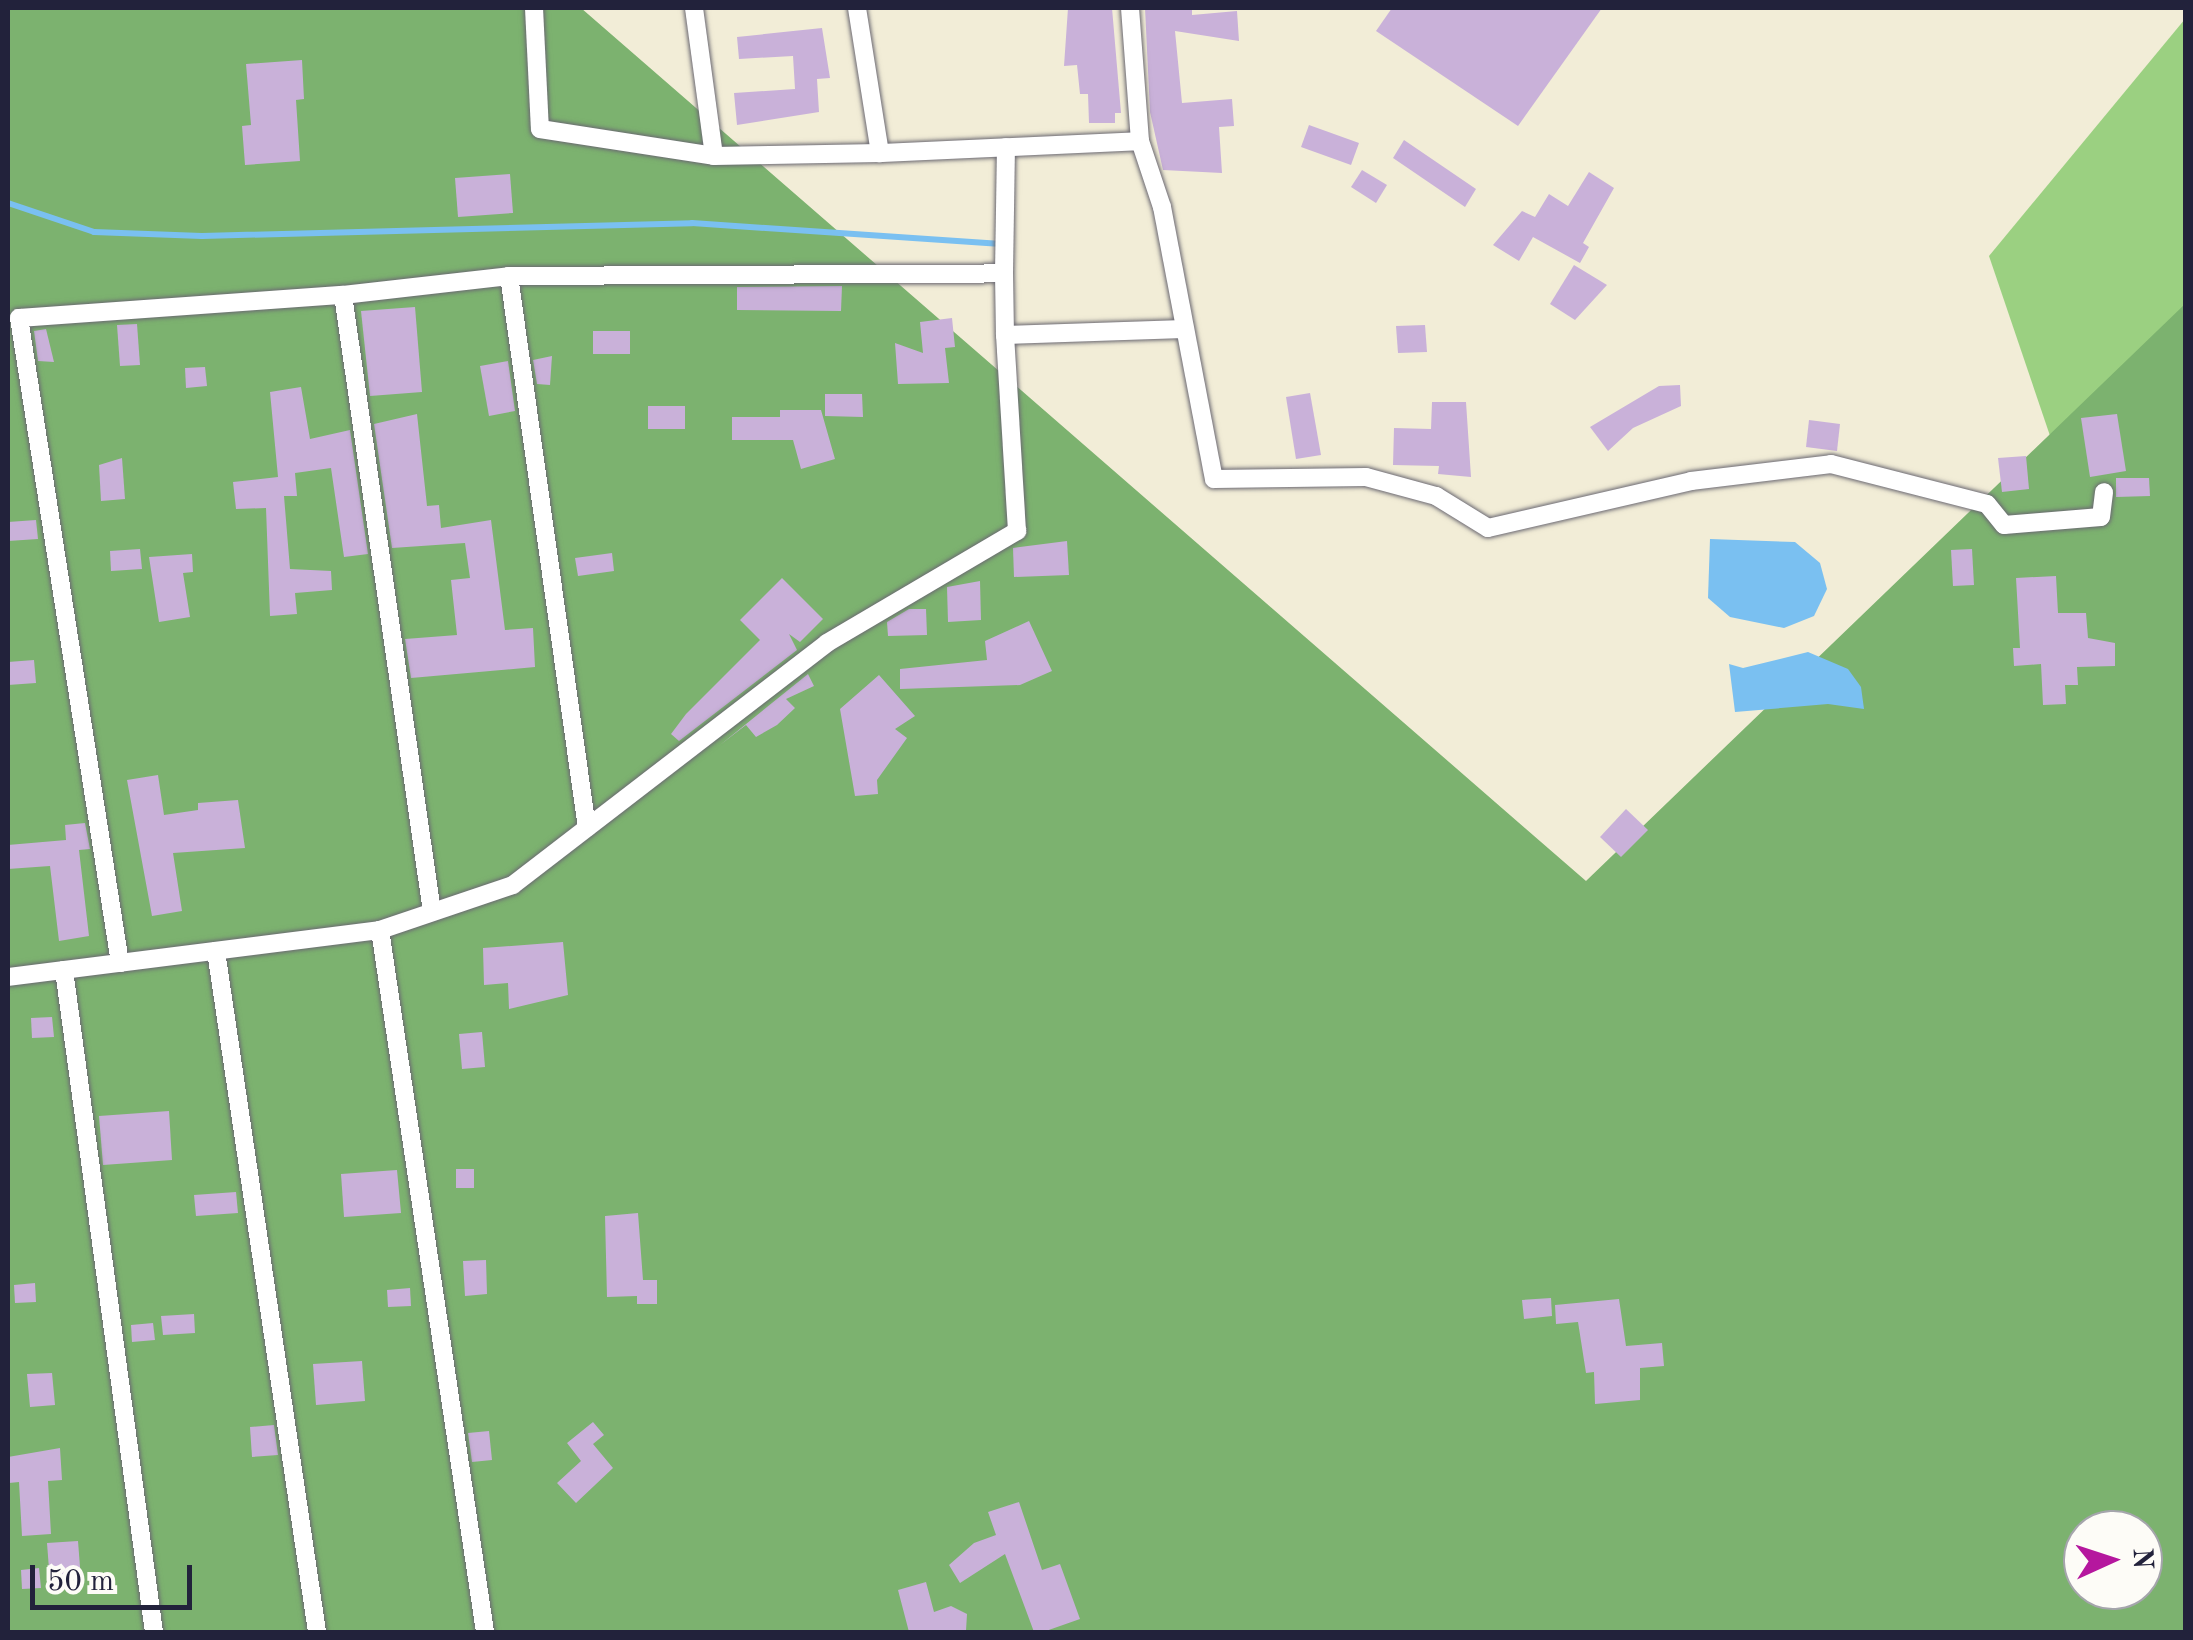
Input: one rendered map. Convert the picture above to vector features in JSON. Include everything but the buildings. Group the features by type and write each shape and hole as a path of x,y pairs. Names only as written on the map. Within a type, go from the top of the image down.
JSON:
{"street":[{"path":"534,8 540,128 714,156 1140,141"},
{"path":"694,8 714,156"},
{"path":"857,8 880,153"},
{"path":"1130,8 1140,141 1162,207 1214,479 1366,476 1436,496 1488,528 1691,481 1831,464 1988,504 2004,524 2101,517 2104,492"},
{"path":"8,978 380,930 514,884 826,643 1018,530 1005,335 1006,147"},
{"path":"120,963 19,318 343,295 509,276 1004,273"},
{"path":"509,276 587,828"},
{"path":"343,295 432,912"},
{"path":"1005,335 1184,330"},
{"path":"380,930 484,1632"},
{"path":"216,951 316,1632"},
{"path":"64,970 154,1632"}],"green space":[{"path":"8,8 581,8 1586,881 2185,304 2185,1632 8,1632"},
{"path":"2185,19 2185,738 2118,636 1989,256"}],"water":[{"path":"1710,539 1795,542 1820,563 1827,589 1814,616 1784,628 1730,617 1708,598"},
{"path":"1808,652 1848,669 1861,687 1864,709 1828,704 1735,712 1729,664 1743,668"}],"waterway":[{"path":"8,203 94,232 202,236 692,223 1001,244"}]}
